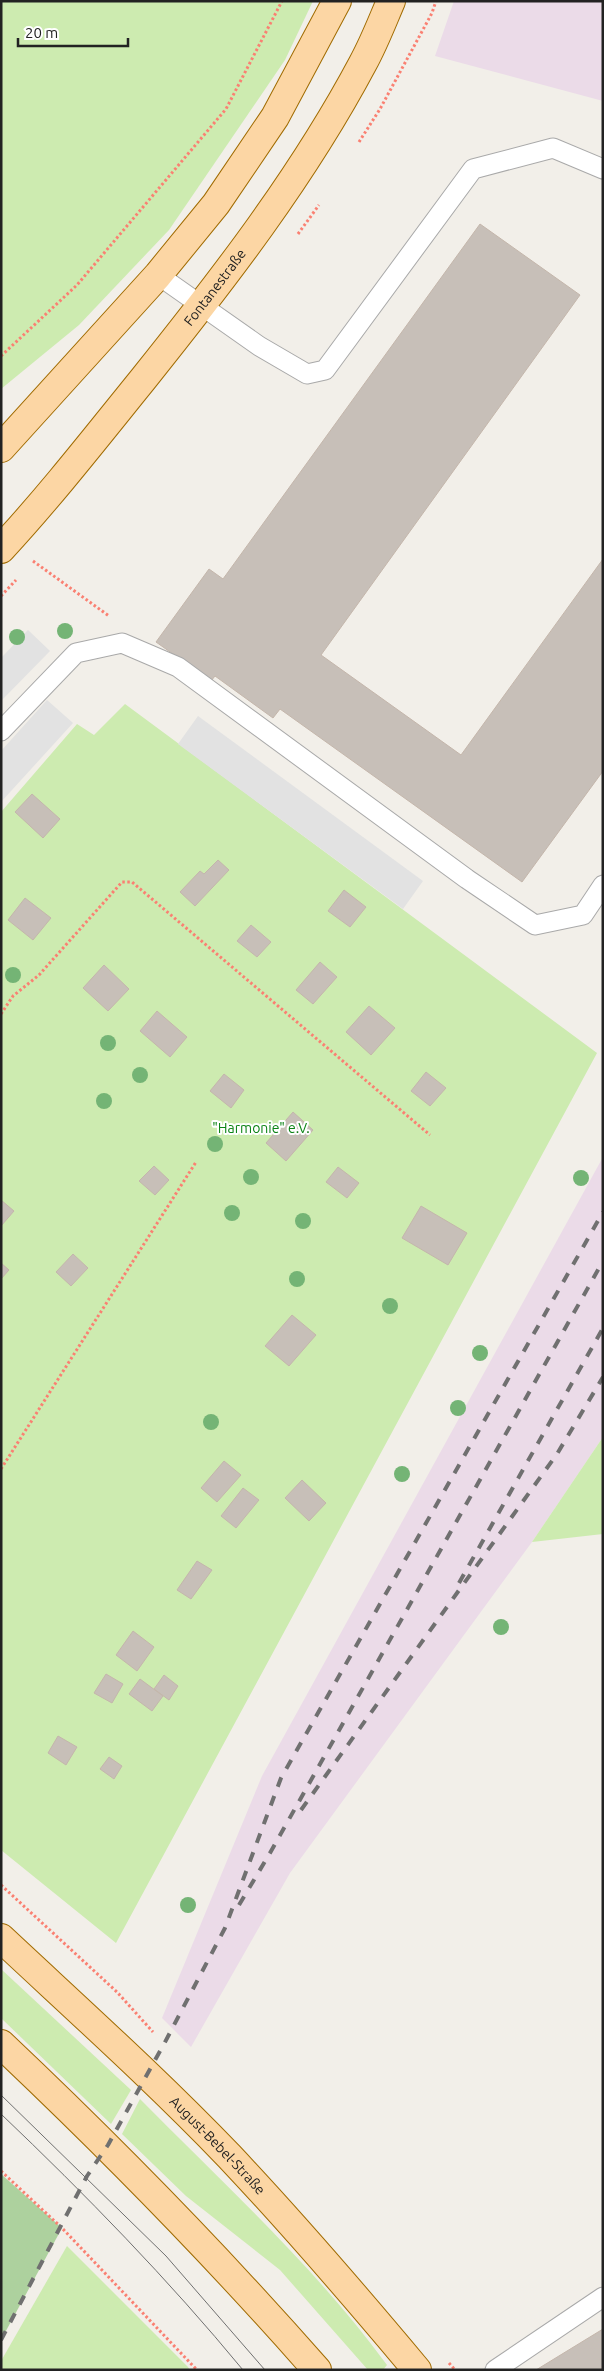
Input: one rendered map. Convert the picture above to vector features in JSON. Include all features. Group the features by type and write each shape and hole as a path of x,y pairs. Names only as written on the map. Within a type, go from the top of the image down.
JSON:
{"main road":[{"path":"1,448 158,275 216,204 247,160 303,68 337,1"},
{"name":"Fontanestraße","path":"1,550 202,306 281,198 325,129 364,62 392,1"},
{"name":"August-Bebel-Straße","path":"1,1938 147,2074 228,2156 340,2277 417,2370"},
{"path":"1,2044 108,2145 243,2286 317,2370"}],"lane":[{"path":"158,275 259,346 307,374 326,370 473,169 553,148 603,169"},
{"path":"1,732 76,653 122,643 178,667 467,880 535,925 583,915 603,885"},
{"path":"495,2370 603,2297"}],"path":[{"path":"1,356 78,285 226,109 282,1"},
{"path":"33,560 117,622"},
{"path":"1,1014 13,996 39,975 122,882 132,882 430,1135"},
{"path":"1,1469 196,1162"},
{"path":"1,2171 62,2228 197,2370"}],"shaded area":[{"path":"454,1 603,1 603,101 435,56"},
{"path":"28,630 50,651 1,701 1,658"},
{"path":"47,700 73,723 1,802 1,751"},
{"path":"198,716 423,881 403,909 178,744"},
{"path":"603,1157 603,1437 532,1542 290,1873 191,2047 162,2018 262,1776"}],"green space":[{"path":"1,1 313,1 285,60 169,230 79,325 1,389"},
{"name":"\"Harmonie\" e.V.","path":"125,704 597,1053 116,1943 1,1850 1,812 77,724 94,735"},
{"path":"603,1437 603,1534 532,1542"},
{"path":"1,1969 131,2090 111,2124 1,2018"},
{"path":"140,2099 300,2261 359,2329 387,2365 383,2370 368,2370 280,2270 186,2196 122,2134"},
{"path":"1,2174 62,2228 1,2340"},
{"path":"67,2246 190,2370 1,2370 1,2361"}],"building":[{"path":"480,224 580,295 321,655 461,755 603,559 603,771 522,882 280,709 273,718 215,676 211,681 156,642 209,569 223,579"},
{"path":"32,794 60,819 43,838 15,812"},
{"path":"218,860 229,870 195,906 180,892 200,871 204,874"},
{"path":"344,890 366,907 350,927 328,911"},
{"path":"25,898 51,918 33,940 8,920"},
{"path":"251,925 271,942 257,957 237,941"},
{"path":"320,962 337,977 313,1004 296,990"},
{"path":"104,965 129,989 108,1011 83,988"},
{"path":"369,1006 395,1028 371,1055 346,1032"},
{"path":"157,1011 187,1037 170,1057 140,1031"},
{"path":"426,1072 446,1088 430,1106 411,1091"},
{"path":"224,1074 244,1090 231,1108 210,1091"},
{"path":"293,1112 313,1130 286,1161 266,1143"},
{"path":"154,1166 169,1180 155,1195 139,1181"},
{"path":"338,1167 359,1183 347,1198 326,1182"},
{"path":"1,1200 14,1211 1,1226"},
{"path":"421,1206 467,1233 448,1265 402,1238"},
{"path":"73,1254 88,1268 71,1286 56,1272"},
{"path":"1,1263 9,1270 1,1279"},
{"path":"292,1315 316,1335 289,1366 265,1346"},
{"path":"224,1461 241,1475 217,1502 201,1488"},
{"path":"302,1480 326,1503 309,1521 285,1498"},
{"path":"243,1488 259,1500 236,1528 221,1516"},
{"path":"197,1561 212,1570 191,1599 177,1590"},
{"path":"133,1631 154,1647 137,1671 116,1655"},
{"path":"106,1674 123,1684 112,1703 94,1693"},
{"path":"164,1675 178,1686 169,1700 154,1689"},
{"path":"140,1679 163,1696 152,1711 129,1694"},
{"path":"58,1736 77,1747 66,1765 48,1753"},
{"path":"109,1757 122,1766 114,1779 100,1769"},
{"path":"603,2329 603,2370 536,2370"}],"tram line":[{"path":"1,2095 166,2256 265,2370"},
{"path":"1,2114 126,2238 186,2303 243,2370"}],"railway":[{"path":"1,2340 87,2176 108,2145 225,1928 281,1778 603,1212"},
{"path":"239,1905 603,1261"},
{"path":"459,1583 603,1328"},
{"path":"301,1810 557,1454 603,1377"}]}
